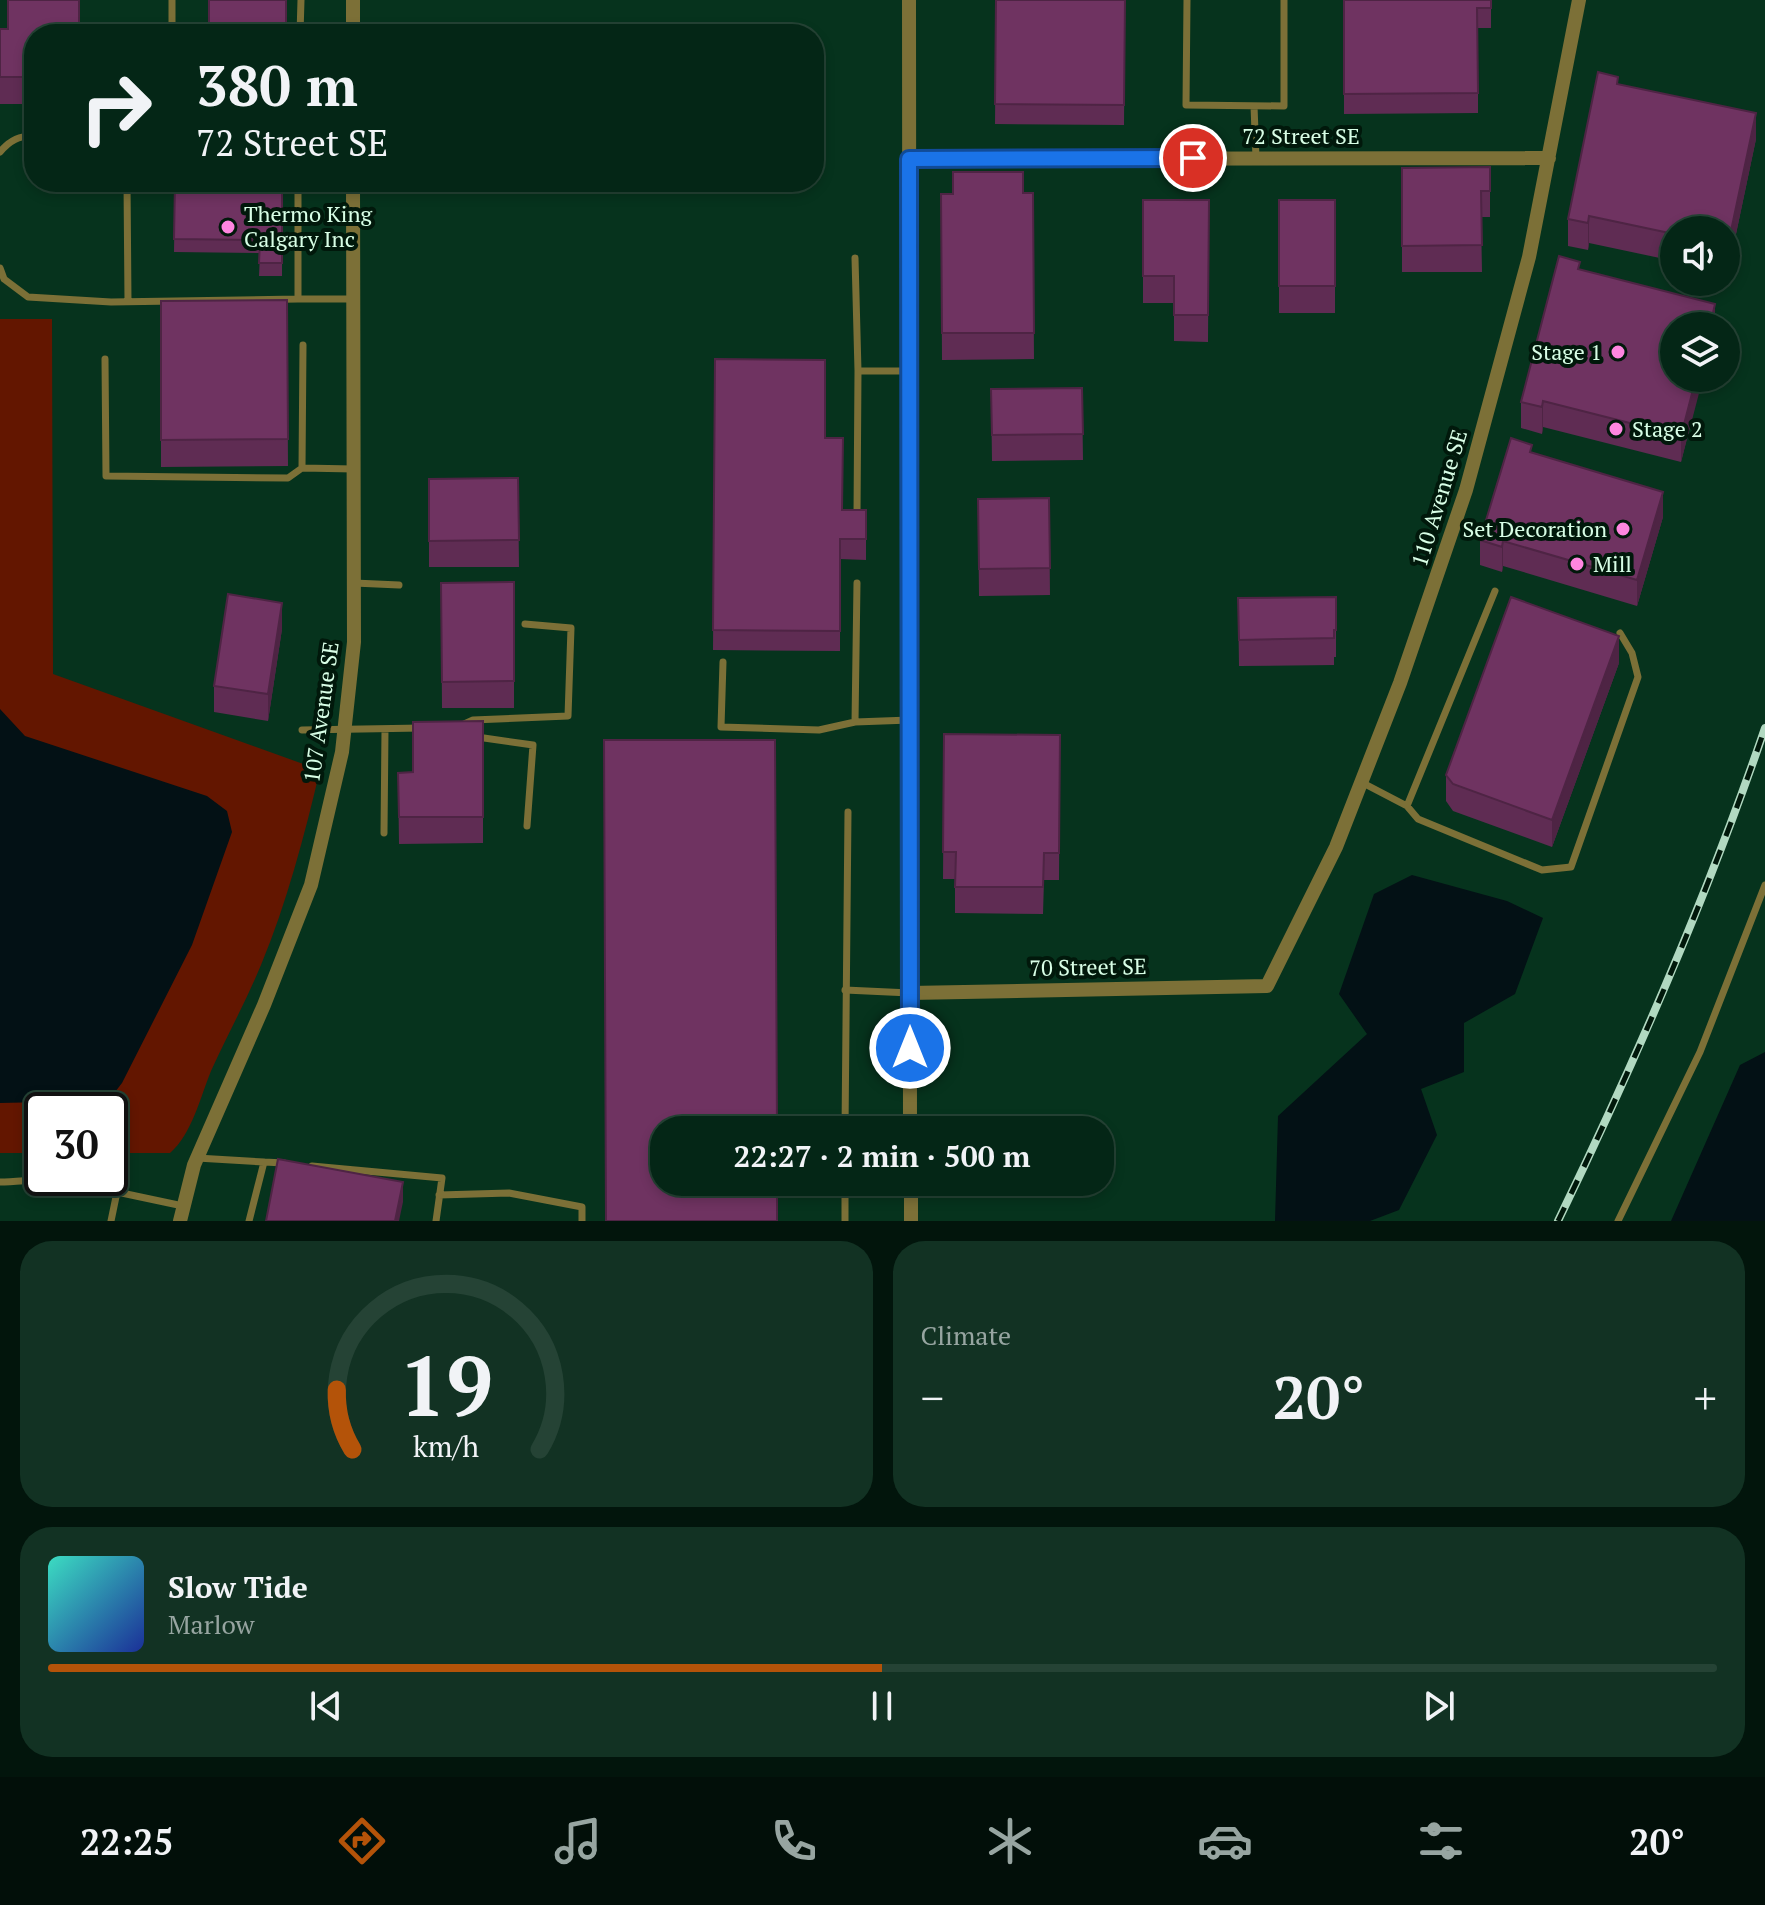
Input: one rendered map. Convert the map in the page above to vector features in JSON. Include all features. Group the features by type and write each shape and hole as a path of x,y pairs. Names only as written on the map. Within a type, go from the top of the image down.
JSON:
{"street":[{"path":"353,0 353,24"},
{"path":"909,0 910,1116"},
{"name":"110 Avenue SE","path":"1267,986 1336,847 1432,593 1474,463 1526,269 1579,0"},
{"name":"72 Street SE","path":"909,159 1549,158"},
{"name":"107 Avenue SE","path":"180,1221 197,1158 264,1005 311,885 345,730 354,642 353,192"},
{"name":"70 Street SE","path":"910,993 1267,986"},
{"path":"911,1196 911,1221"}],"lane":[{"path":"172,0 172,24"},
{"path":"300,24 301,0"},
{"path":"1187,0 1186,105 1284,106 1284,0"},
{"path":"1254,106 1256,158"},
{"path":"0,152 7,143 24,136"},
{"path":"127,192 128,301"},
{"path":"298,192 298,299"},
{"path":"855,258 857,515"},
{"path":"0,268 2,279 28,297 128,301 354,299"},
{"path":"302,468 303,345"},
{"path":"105,359 106,476 288,478 302,468 354,469"},
{"path":"858,371 909,371"},
{"path":"354,583 399,585"},
{"path":"855,722 857,583"},
{"path":"1407,806 1495,591"},
{"path":"525,624 571,628 568,716 473,720 456,729 479,738 533,745 527,826"},
{"path":"1361,782 1407,806 1418,819 1542,870 1571,867 1638,677 1632,653 1620,633"},
{"path":"723,662 721,727 819,730 855,722 910,720"},
{"path":"302,730 429,728"},
{"path":"384,833 385,730"},
{"path":"845,1116 848,812"},
{"path":"1618,1221 1700,1052 1765,885"},
{"path":"845,990 910,993"},
{"path":"197,1158 292,1164"},
{"path":"249,1221 264,1162"},
{"path":"307,1165 442,1178 436,1221"},
{"path":"0,1182 24,1181"},
{"path":"439,1195 509,1193 582,1207 582,1221"},
{"path":"128,1194 183,1206"},
{"path":"111,1221 116,1196"},
{"path":"845,1196 845,1221"}],"shaded area":[{"path":"0,319 52,319 53,674 320,770 294,869 270,941 211,1071 190,1126 178,1145 170,1153 128,1153 128,1092 24,1092 24,1153 0,1153"},
{"path":"0,709 25,736 207,796 227,811 232,832 192,945 115,1092 24,1092 24,1102 0,1103"},
{"path":"1412,875 1507,901 1543,918 1515,994 1464,1023 1464,1072 1421,1089 1437,1135 1399,1210 1370,1221 1275,1221 1278,1116 1367,1034 1339,994 1374,894"},
{"path":"1765,1052 1765,1221 1671,1221 1740,1065"}],"building":[{"path":"8,0 79,0 79,24 24,24 24,77 0,77 0,29 8,29"},
{"path":"209,0 286,0 286,24 209,24"},
{"path":"996,0 1125,0 1124,105 995,104"},
{"path":"1344,0 1491,0 1491,8 1477,8 1478,93 1344,94"},
{"path":"1598,72 1618,77 1617,84 1756,113 1734,216 1660,216 1660,231 1589,216 1588,223 1568,219"},
{"path":"1490,167 1490,191 1481,191 1482,245 1402,246 1402,168"},
{"path":"953,172 1023,172 1023,193 1033,193 1034,333 942,333 941,194 953,194"},
{"name":"Thermo King Calgary Inc","path":"175,192 282,192 282,263 259,263 260,240 174,239"},
{"path":"1143,200 1209,200 1208,315 1174,315 1174,276 1143,276"},
{"path":"1279,200 1335,200 1335,286 1279,286"},
{"path":"1559,256 1580,262 1578,269 1660,290 1660,296 1684,296 1715,304 1713,312 1660,312 1660,392 1692,392 1681,436 1543,401 1542,407 1521,402"},
{"path":"287,300 288,439 161,440 161,301"},
{"path":"715,359 825,360 825,438 843,438 842,510 866,510 866,539 840,539 840,631 713,630"},
{"path":"1082,388 1083,434 992,435 991,389"},
{"path":"1511,438 1532,445 1530,452 1663,492 1637,580 1503,541 1502,547 1480,540"},
{"path":"518,478 519,540 429,541 429,479"},
{"path":"1049,498 1050,568 979,569 978,499"},
{"path":"514,582 514,681 442,682 441,583"},
{"path":"228,594 282,603 268,694 214,686"},
{"path":"1336,597 1334,638 1239,640 1238,598"},
{"path":"1511,597 1619,636 1552,820 1453,784 1446,775"},
{"path":"483,721 483,817 399,817 398,773 413,772 413,722"},
{"path":"944,734 1060,735 1059,853 1044,853 1043,887 955,887 956,852 943,852"},
{"path":"604,740 775,740 777,1116 650,1116 650,1196 777,1196 777,1221 606,1221"},
{"path":"278,1159 403,1182 395,1221 266,1221"}],"railway":[{"path":"1558,1221 1669,978 1765,728"}],"place":[{"name":"Thermo King Calgary Inc","path":"228,227"},
{"name":"Stage 1","path":"1618,352"},
{"name":"Stage 2","path":"1616,429"},
{"name":"Set Decoration","path":"1623,529"},
{"name":"Mill","path":"1577,564"}],"route":[{"path":"910,1048 909,159 1193,158"}]}
